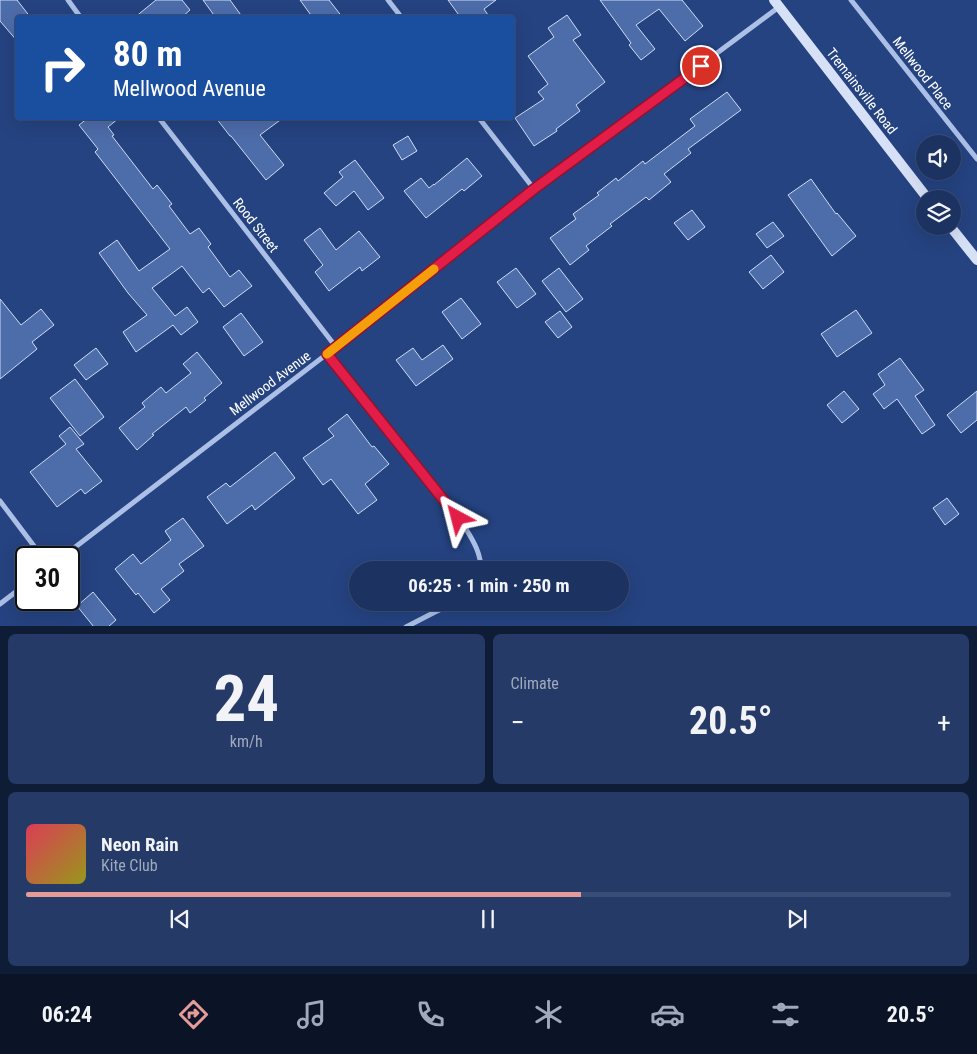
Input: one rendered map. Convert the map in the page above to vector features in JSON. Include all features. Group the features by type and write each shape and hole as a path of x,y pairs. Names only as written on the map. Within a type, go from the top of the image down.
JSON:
{"street":[{"path":"68,0 79,15"},
{"path":"388,0 400,15"},
{"name":"Mellwood Place","path":"851,0 977,159"},
{"name":"Mellwood Avenue","path":"77,546 336,347 534,189 777,4"},
{"name":"Tremainsville Road","path":"777,4 921,190"},
{"name":"Rood Street","path":"160,120 336,347"},
{"path":"481,120 534,189"},
{"path":"957,235 977,260"},
{"path":"327,354 466,529 476,544 481,561"},
{"path":"0,502 35,546"},
{"path":"0,604 15,592"},
{"path":"406,626 437,611"}],"building":[{"path":"0,0 17,0 29,15 15,15 15,38 0,21"},
{"path":"156,0 182,0 190,10 184,15 138,15"},
{"path":"203,0 230,0 241,15 214,15"},
{"path":"300,0 329,0 341,15 311,15"},
{"path":"448,0 496,0 484,9 488,15 459,15"},
{"path":"600,0 682,0 703,26 685,41 659,9 636,25 655,49 641,60"},
{"path":"567,15 581,35 573,40 605,82 576,105 580,111 556,129 557,131 534,146 515,118 544,99 538,92 548,84 528,56 554,37 548,28"},
{"path":"727,92 741,110 688,149 691,153 664,174 671,182 649,200 646,197 610,224 612,226 586,246 589,250 570,265 550,238 576,219 573,214 599,195 597,193 616,178 618,181 643,161 645,164 695,126 690,119"},
{"path":"85,120 117,120 108,127 114,135 112,136 153,189 157,185 172,204 169,206 190,234 199,228 211,244 208,247 230,277 239,270 252,286 224,307 209,288 203,293 182,266 152,288 175,316 187,307 198,322 181,335 173,325 136,352 123,332 147,315 128,293 99,253 117,240 139,271 170,249 95,152 98,149 79,125"},
{"path":"218,120 280,120 260,135 284,165 266,180"},
{"path":"408,136 417,151 402,160 393,145"},
{"path":"467,158 482,176 464,191 462,189 426,218 404,191 421,178 429,188"},
{"path":"355,160 384,198 368,210 354,191 336,206 324,193 343,177 339,172"},
{"path":"811,179 836,214 856,236 832,256 788,195"},
{"path":"692,210 705,227 688,240 674,223"},
{"path":"773,222 784,236 767,248 756,234"},
{"path":"320,228 336,250 359,231 380,257 362,271 360,267 329,291 315,272 323,265 304,240"},
{"path":"771,255 784,272 763,289 749,272"},
{"path":"516,268 536,294 517,308 497,282"},
{"path":"559,268 583,299 566,312 542,281"},
{"path":"461,298 481,324 462,339 442,312"},
{"path":"0,299 21,325 41,309 54,325 32,342 37,349 0,379"},
{"path":"856,310 872,333 837,357 821,334"},
{"path":"560,311 572,327 558,338 545,322"},
{"path":"241,313 263,342 244,356 223,327"},
{"path":"443,345 453,359 416,386 396,360 413,348 422,360"},
{"path":"96,348 108,364 86,380 74,365"},
{"path":"197,352 222,383 190,413 186,407 152,434 154,435 137,450 119,428 145,407 142,403 161,387 166,393 191,373 183,364"},
{"path":"900,358 924,390 915,396 935,425 922,434 897,399 884,409 873,394 885,385 878,374"},
{"path":"75,379 104,417 80,436 50,398"},
{"path":"844,391 859,409 842,423 827,405"},
{"path":"977,391 977,420 961,433 947,415"},
{"path":"347,414 372,447 374,446 389,464 365,484 377,500 358,514 331,479 323,485 303,458 334,436 328,429"},
{"path":"70,427 84,444 76,449 102,481 85,494 81,489 57,507 30,472 66,444 59,436"},
{"path":"275,452 295,478 255,510 252,505 227,524 207,497 226,483 230,487"},
{"path":"947,498 959,514 945,525 933,508"},
{"path":"183,518 204,546 179,564 184,571 161,589 170,600 154,613 138,593 136,595 115,569 133,554 141,564 171,540 165,531"},
{"path":"93,592 116,620 109,626 93,626 80,610 80,603"}],"slow traffic":[{"path":"327,354 434,269"}],"route":[{"path":"458,518 327,354 534,189 701,66"}]}
